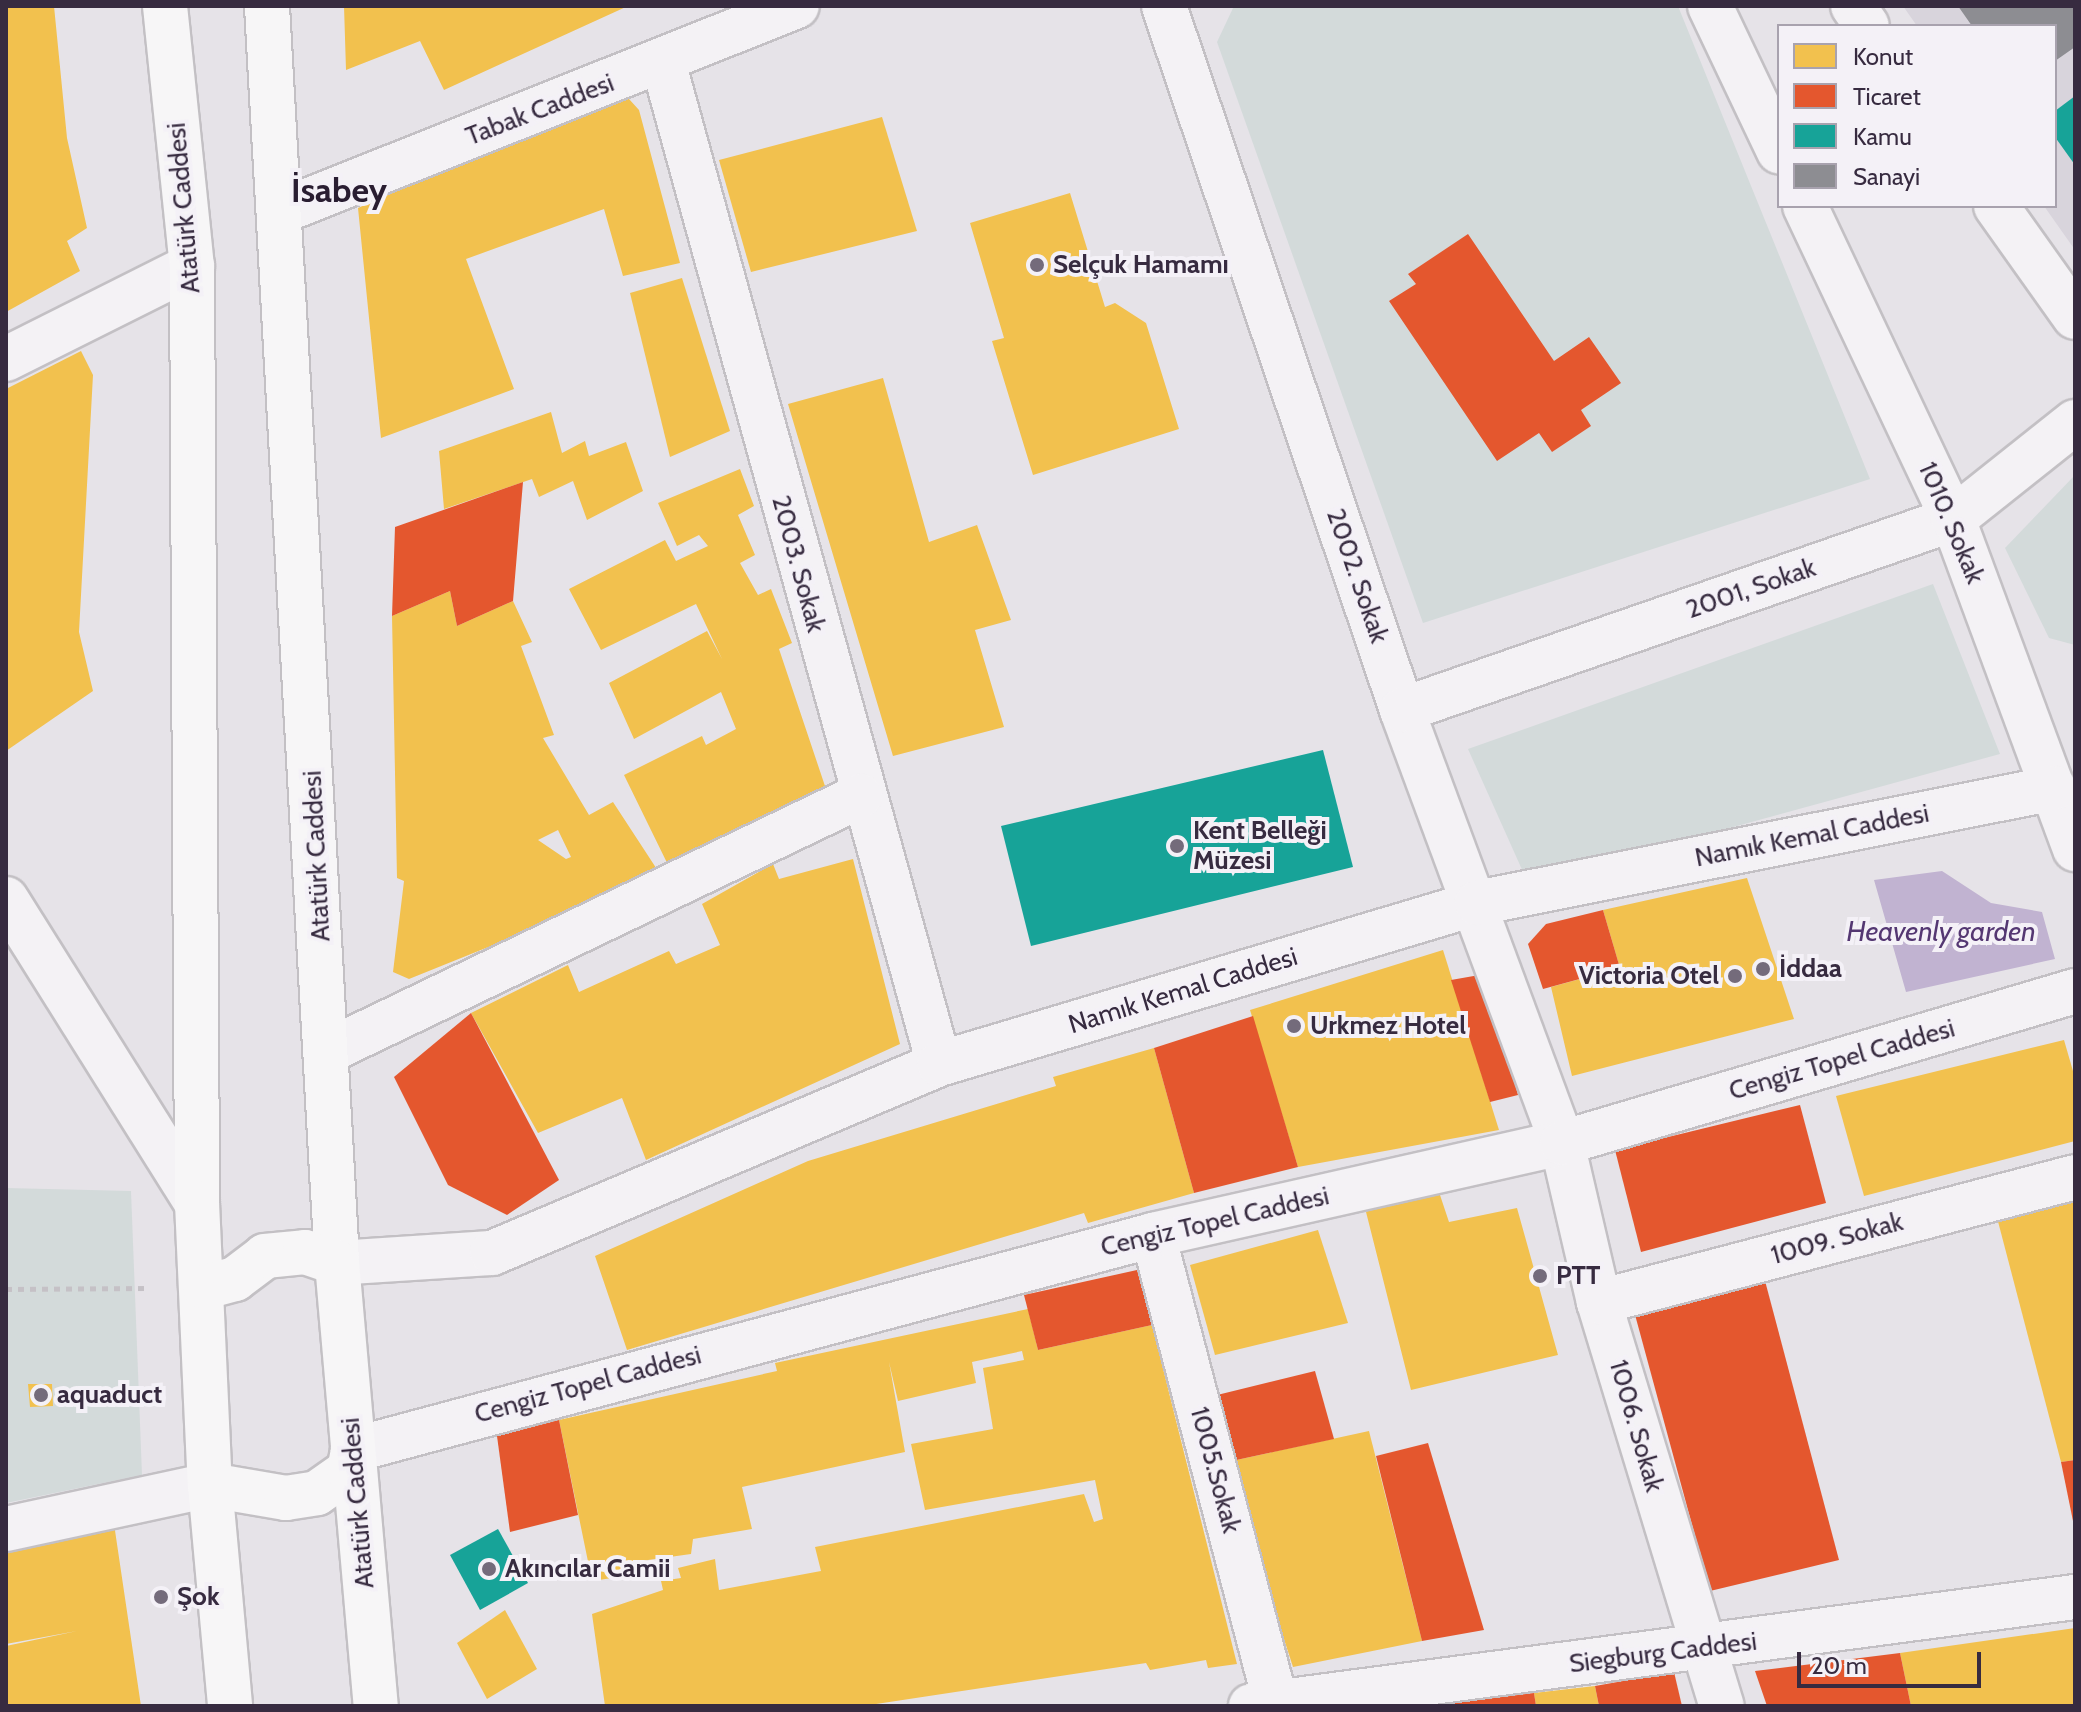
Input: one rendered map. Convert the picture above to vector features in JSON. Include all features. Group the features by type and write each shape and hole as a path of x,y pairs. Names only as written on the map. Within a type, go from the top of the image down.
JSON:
{"highway":[{"name":"Atatürk Caddesi","path":"165,6 192,266 197,1203 205,1287 210,1485 230,1706"},
{"name":"Atatürk Caddesi","path":"267,6 282,211 337,1263 376,1706"},
{"path":"205,1287 235,1279 265,1256 305,1252 337,1263"},
{"path":"210,1485 286,1498 317,1493 349,1471 353,1450"}],"street":[{"name":"Tabak Caddesi","path":"282,211 663,62 797,6"},
{"name":"2002. Sokak","path":"1164,6 1402,710 1477,903 1562,1143"},
{"path":"1710,6 1777,147"},
{"path":"1853,6 1866,24"},
{"name":"2003. Sokak","path":"663,62 860,796 939,1064"},
{"name":"1010. Sokak","path":"1806,208 1953,519 2075,849"},
{"path":"1997,208 2075,317"},
{"path":"6,359 192,266"},
{"name":"2001, Sokak","path":"1402,710 1953,519 2075,422"},
{"name":"Namık Kemal Caddesi","path":"337,1263 492,1253 939,1064 1477,903 2054,788"},
{"path":"328,1051 860,796"},
{"path":"6,899 197,1203"},
{"name":"Cengiz Topel Caddesi","path":"353,1450 1153,1235 1562,1143 2075,991"},
{"name":"1006. Sokak","path":"1562,1143 1599,1302 1701,1648 1722,1706"},
{"name":"1009. Sokak","path":"1599,1302 2075,1177"},
{"name":"1005.Sokak","path":"1153,1235 1268,1705"},
{"path":"6,1529 210,1485"},
{"name":"Siegburg Caddesi","path":"1268,1705 2075,1597"}],"path":[{"path":"6,1289 205,1287"}],"shaded area":[{"path":"1234,6 1678,6 1870,479 1423,623 1217,42"},
{"path":"1903,6 2075,6 2075,250 2045,208 2057,208 2057,24 1916,24"},
{"path":"2075,475 2075,645 2049,638 2005,548"},
{"path":"1933,584 2000,754 1528,883 1468,749"},
{"path":"6,1188 131,1191 142,1475 6,1503"}],"water":[{"name":"Heavenly garden","path":"1942,871 1991,903 2042,912 2055,959 1906,992 1874,880"}],"building: Konut":[{"path":"6,6 54,6 67,138 87,228 67,241 80,271 6,312"},
{"path":"344,6 628,6 444,90 420,41 346,70"},
{"path":"611,99 629,99 639,110 680,263 623,276 604,209 466,259 514,389 381,438 358,208"},
{"path":"882,117 917,231 751,272 719,160"},
{"path":"1070,193 1105,307 1115,303 1146,323 1179,429 1033,475 992,341 1004,338 970,223"},
{"path":"682,278 730,431 670,457 630,293"},
{"path":"81,351 93,375 79,632 93,691 6,751 6,389"},
{"path":"883,378 929,542 977,525 1011,620 975,630 1004,727 893,756 788,404"},
{"path":"551,412 562,453 585,441 589,456 626,442 643,491 587,520 573,481 539,497 532,479 444,509 439,451"},
{"path":"740,469 754,506 738,515 755,555 740,563 758,595 771,589 792,643 779,649 828,795 672,873 624,775 702,736 706,745 736,729 721,692 634,739 609,683 707,631 722,659 696,604 601,650 569,589 665,540 676,561 708,546 699,535 677,546 658,503"},
{"path":"450,591 457,626 513,601 532,642 521,646 554,735 543,738 589,815 613,802 662,877 409,979 393,972 404,881 397,878 392,616","holes":["558,830 571,857 566,859 538,840"]},
{"path":"853,859 900,1044 646,1160 622,1098 538,1133 471,1013 568,965 579,992 669,951 676,964 720,945 702,904 773,864 779,879"},
{"path":"1747,878 1794,1019 1572,1076 1551,987 1620,968 1603,910"},
{"path":"1443,950 1499,1130 1298,1167 1250,1010"},
{"path":"2064,1040 2075,1078 2075,1141 1864,1196 1836,1096"},
{"path":"1154,1048 1194,1193 1088,1223 1084,1213 627,1350 595,1256 808,1161 1056,1086 1053,1077"},
{"path":"1437,1186 1449,1222 1517,1208 1558,1355 1411,1390 1364,1204"},
{"path":"2075,1192 2075,1460 2061,1462 1995,1210"},
{"path":"1318,1230 1348,1323 1215,1355 1190,1265"},
{"path":"1028,1309 1038,1350 1152,1325 1237,1664 1208,1668 1206,1660 1150,1670 1146,1663 863,1706 605,1706 592,1614 663,1590 661,1581 681,1578 678,1568 715,1559 719,1590 821,1571 815,1547 1084,1494 1094,1522 1103,1519 1095,1480 925,1510 911,1444 993,1429 983,1368 1024,1360 1022,1351 972,1362 976,1383 898,1401 889,1362 905,1452 742,1487 752,1529 693,1539 691,1554 641,1561 639,1574 592,1581 559,1420 777,1371 775,1363"},
{"name":"aquaduct","path":"28,1384 52,1384 53,1406 30,1407"},
{"path":"1369,1431 1422,1641 1293,1667 1227,1462"},
{"path":"113,1517 141,1706 6,1706 6,1646 77,1631 6,1644 6,1543"},
{"path":"505,1610 537,1669 487,1699 457,1643"},
{"path":"2075,1628 2075,1706 1911,1706 1900,1653"},
{"path":"1595,1686 1599,1706 1536,1706 1534,1693"}],"building: Ticaret":[{"path":"1468,234 1554,361 1589,337 1621,383 1581,410 1591,426 1552,452 1539,433 1497,461 1389,301 1416,284 1408,274"},
{"path":"523,482 513,601 457,626 450,591 392,616 395,527"},
{"path":"1603,910 1620,968 1543,989 1528,944 1546,924"},
{"path":"1485,974 1518,1095 1490,1102 1451,980"},
{"path":"471,1013 559,1180 507,1215 448,1185 394,1077"},
{"path":"1253,1016 1298,1167 1194,1193 1154,1048"},
{"path":"1800,1105 1826,1203 1641,1252 1615,1150"},
{"path":"1137,1270 1152,1325 1038,1350 1024,1295"},
{"path":"1764,1277 1839,1560 1710,1591 1634,1311"},
{"path":"1315,1371 1334,1439 1227,1462 1209,1397"},
{"path":"559,1420 578,1515 510,1532 497,1436"},
{"path":"1428,1443 1484,1630 1422,1641 1376,1456"},
{"path":"2075,1460 2075,1526 2074,1526 2061,1462"},
{"path":"1900,1653 1911,1706 1767,1706 1755,1671"},
{"path":"1674,1672 1682,1706 1599,1706 1595,1686"},
{"path":"1534,1693 1536,1706 1446,1704"}],"building: Kamu":[{"path":"2075,96 2075,165 2057,140 2057,110"},
{"name":"Kent Belleği Müzesi","path":"1323,750 1353,867 1031,946 1001,826"},
{"name":"Akıncılar Camii","path":"498,1529 528,1583 480,1610 450,1555"}],"building: Sanayi":[{"path":"1958,6 2075,6 2075,47 2057,60 2057,24 1971,24"}],"place":[{"name":"Selçuk Hamamı","path":"1037,265"},
{"name":"Kent Belleği Müzesi","path":"1177,846"},
{"name":"İddaa","path":"1763,969"},
{"name":"Victoria Otel","path":"1735,976"},
{"name":"Urkmez Hotel","path":"1294,1026"},
{"name":"PTT","path":"1540,1276"},
{"name":"aquaduct","path":"41,1395"},
{"name":"Akıncılar Camii","path":"489,1569"},
{"name":"Şok","path":"161,1597"}],"district":[{"name":"İsabey","path":"339,191"}]}
